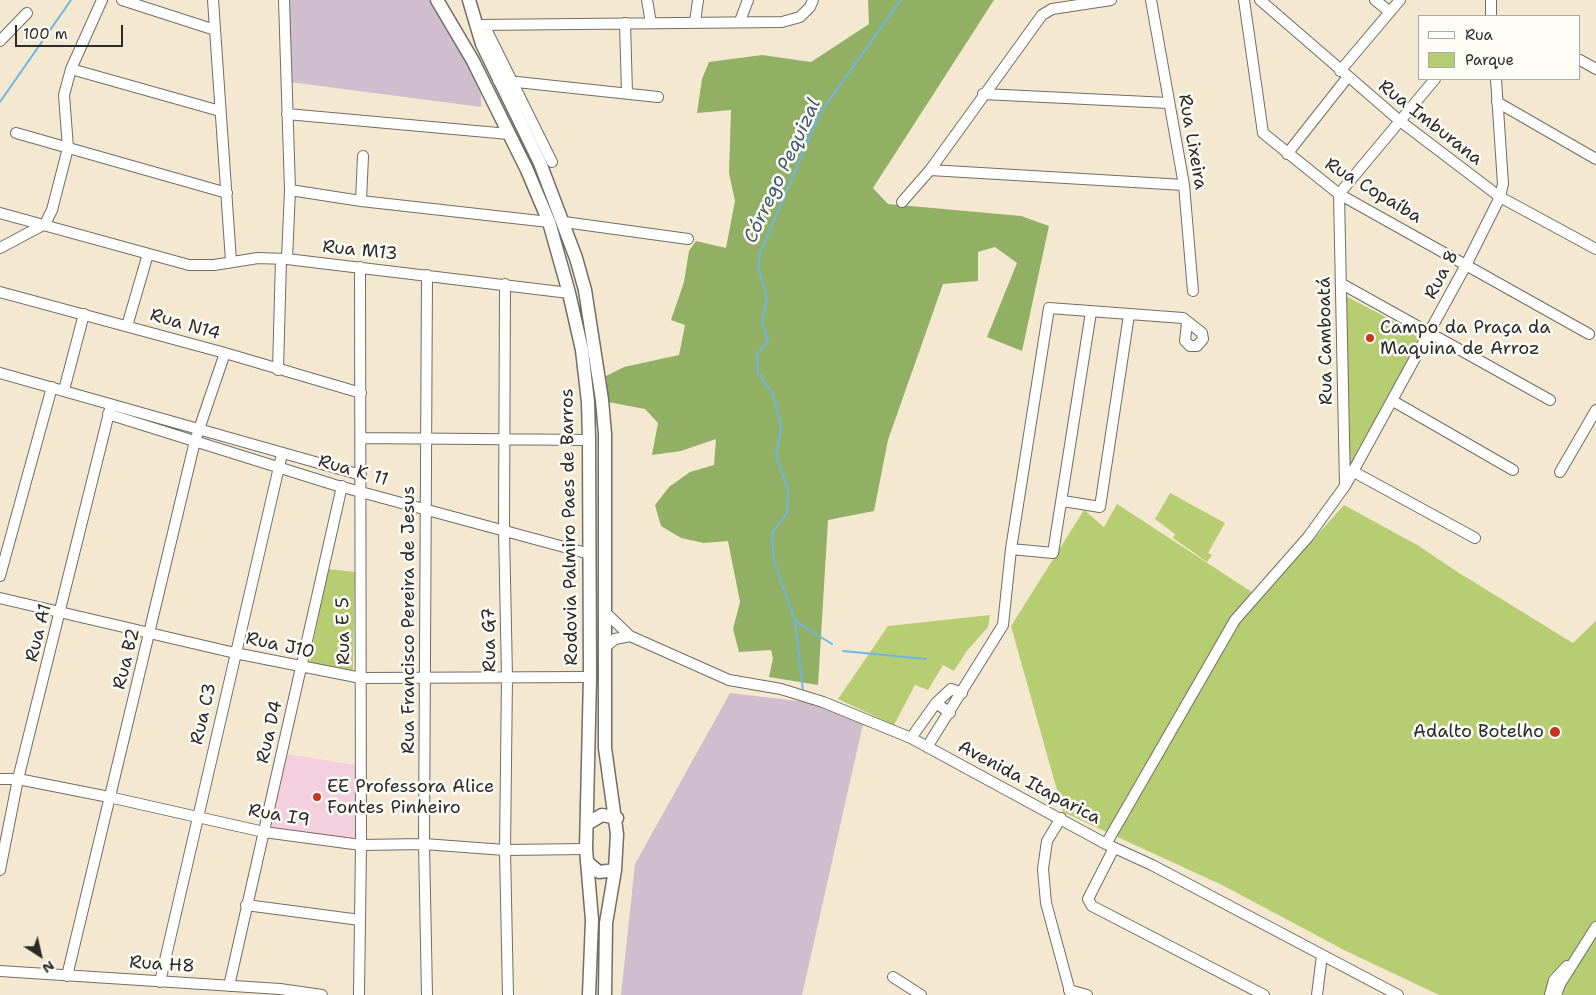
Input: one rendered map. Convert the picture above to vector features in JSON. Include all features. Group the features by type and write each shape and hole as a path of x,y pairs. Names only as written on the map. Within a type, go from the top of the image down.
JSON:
{"main road":[{"path":"439,0 452,0"},
{"name":"Rodovia Palmiro Paes de Barros","path":"439,0 473,61 528,170 549,222 570,293 582,350 588,402 589,440 590,677 586,849 592,920 589,995"},
{"name":"Rodovia Palmiro Paes de Barros","path":"469,0 480,25 482,44 540,163 564,222 585,290 602,400 606,434 606,748 607,771 617,818 615,870 606,923 605,995"},
{"path":"587,824 602,815 617,818"},
{"path":"587,862 599,872 615,870"}],"street":[{"path":"0,248 45,224 59,189 68,148 64,95 71,69 102,0"},
{"path":"122,0 215,30"},
{"path":"213,0 231,261"},
{"path":"278,370 290,190 284,0"},
{"path":"647,0 651,22"},
{"path":"695,22 698,0"},
{"path":"740,21 748,0"},
{"path":"552,162 513,81 480,25 782,22 800,17 810,7 812,0"},
{"path":"902,202 930,170 983,94 1042,15 1052,9 1111,0"},
{"name":"Rua Lixeira","path":"1151,0 1184,185 1193,291"},
{"name":"Rua Copaíba","path":"1244,0 1263,133 1339,194 1588,334"},
{"name":"Rua Imburana","path":"1260,0 1344,75 1400,121 1500,197 1596,249"},
{"path":"1375,0 1390,12"},
{"path":"1287,154 1400,0"},
{"path":"1491,0 1492,15"},
{"path":"0,41 27,13"},
{"path":"625,23 626,94"},
{"path":"1581,60 1596,68"},
{"path":"71,69 220,111"},
{"path":"498,80 658,97"},
{"path":"1339,194 1434,80"},
{"name":"Rua 8","path":"1264,995 1092,906 1088,899 1110,846 1235,620 1293,556 1354,472 1430,334 1500,197 1503,184 1496,80"},
{"path":"983,94 1168,103"},
{"path":"1497,102 1596,159"},
{"path":"287,114 509,134"},
{"path":"16,133 227,193"},
{"path":"361,201 363,156"},
{"path":"930,170 1184,185"},
{"path":"290,190 361,201 549,222"},
{"name":"Rua Camboatá","path":"1339,194 1345,486"},
{"name":"Rua M13","path":"0,213 189,265 214,265 258,258 284,259 570,293"},
{"path":"564,222 688,239"},
{"path":"127,326 148,254"},
{"name":"Rua E 5","path":"359,995 361,845 360,267"},
{"name":"Rua Francisco Pereira de Jesus","path":"427,275 424,844 427,995"},
{"name":"Rua G7","path":"505,284 506,439 504,530 508,677 505,850 508,995"},
{"path":"1342,284 1550,400"},
{"name":"Rua N14","path":"0,292 225,353 361,394"},
{"path":"927,747 950,713 1003,625 1011,549 1049,308 1181,318 1188,323"},
{"path":"1011,549 1053,553 1063,502 1091,312"},
{"path":"64,390 84,314"},
{"path":"1063,502 1100,506 1129,315"},
{"name":"Rua B2","path":"67,976 197,436 225,353"},
{"name":"Rua K 11","path":"0,373 64,390 110,409 197,436 279,466 342,486 590,554"},
{"path":"0,576 52,387"},
{"path":"1393,401 1513,470"},
{"name":"Rua A1","path":"0,870 18,779 110,409"},
{"path":"1560,472 1596,410"},
{"name":"Rua K 11","path":"197,436 282,454 361,475"},
{"path":"361,438 589,440"},
{"name":"Rua C3","path":"160,982 282,454"},
{"path":"1354,472 1475,538"},
{"name":"Rua D4","path":"229,986 342,486"},
{"name":"Rua J10","path":"0,598 235,654 361,678 590,677"},
{"name":"Avenida Itaparica","path":"605,612 630,636 729,680 781,690 824,702 911,738 1110,846 1152,864 1398,995"},
{"path":"605,647 615,639 630,636"},
{"path":"911,738 936,703 951,689 962,693"},
{"path":"936,703 950,713"},
{"name":"Rua I9","path":"0,779 18,779 109,797 264,832 361,845 424,844 505,850 586,849"},
{"path":"1061,818 1047,841 1043,869 1046,903 1070,992 1087,995"},
{"path":"246,905 360,920"},
{"path":"1556,995 1560,984 1596,927"},
{"path":"1550,995 1551,985 1557,976 1584,947"},
{"path":"1317,995 1322,955"},
{"name":"Rua H8","path":"0,971 229,986 322,995"},
{"path":"893,977 921,995"}],"shaded area":[{"path":"288,0 429,0 462,53 481,95 481,107 290,82"},
{"path":"730,693 806,702 863,724 802,995 621,995 635,864"},
{"name":"EE Professora Alice Fontes Pinheiro","path":"287,754 356,765 356,841 271,830"}],"green space":[{"path":"868,0 994,0 873,188 888,204 1021,216 1049,226 1022,351 987,337 1017,263 995,247 978,252 978,281 943,284 888,440 874,511 828,520 818,685 769,677 773,658 771,650 739,652 733,629 740,602 728,541 704,543 681,538 661,526 655,505 669,487 690,472 714,465 716,439 681,451 652,455 658,423 645,409 608,402 606,376 624,367 679,355 685,325 671,320 684,282 689,251 696,241 726,248 735,201 729,173 731,110 697,113 702,79 709,62 762,55 811,62 869,24"},
{"path":"1342,294 1424,337 1349,474"},
{"path":"1170,493 1225,523 1208,553 1212,555 1207,562 1173,538 1175,534 1155,519"},
{"path":"1117,504 1261,598 1344,505 1419,546 1459,573 1573,643 1596,621 1596,995 1562,995 1567,980 1553,973 1550,975 1546,995 1439,995 1346,951 1222,885 1063,812 1011,626 1084,510 1104,527"},
{"path":"328,569 355,572 353,670 309,664"},
{"path":"990,615 988,627 966,652 954,671 943,665 928,690 915,685 894,725 838,699 888,626"}],"waterway":[{"path":"0,102 71,0"},
{"name":"Córrego Pequizal","path":"803,691 795,621 774,562 772,533 787,513 788,489 776,456 781,427 773,394 758,372 757,355 768,341 762,321 767,298 758,266 760,253 820,113 901,0"},
{"name":"Córrego Pequizal","path":"795,621 832,644"},
{"name":"Córrego Pequizal","path":"843,651 926,659"}],"place":[{"name":"Campo da Praça da Maquina de Arroz","path":"1370,338"},
{"name":"Adalto Botelho","path":"1555,732"},
{"name":"EE Professora Alice Fontes Pinheiro","path":"317,797"}]}
